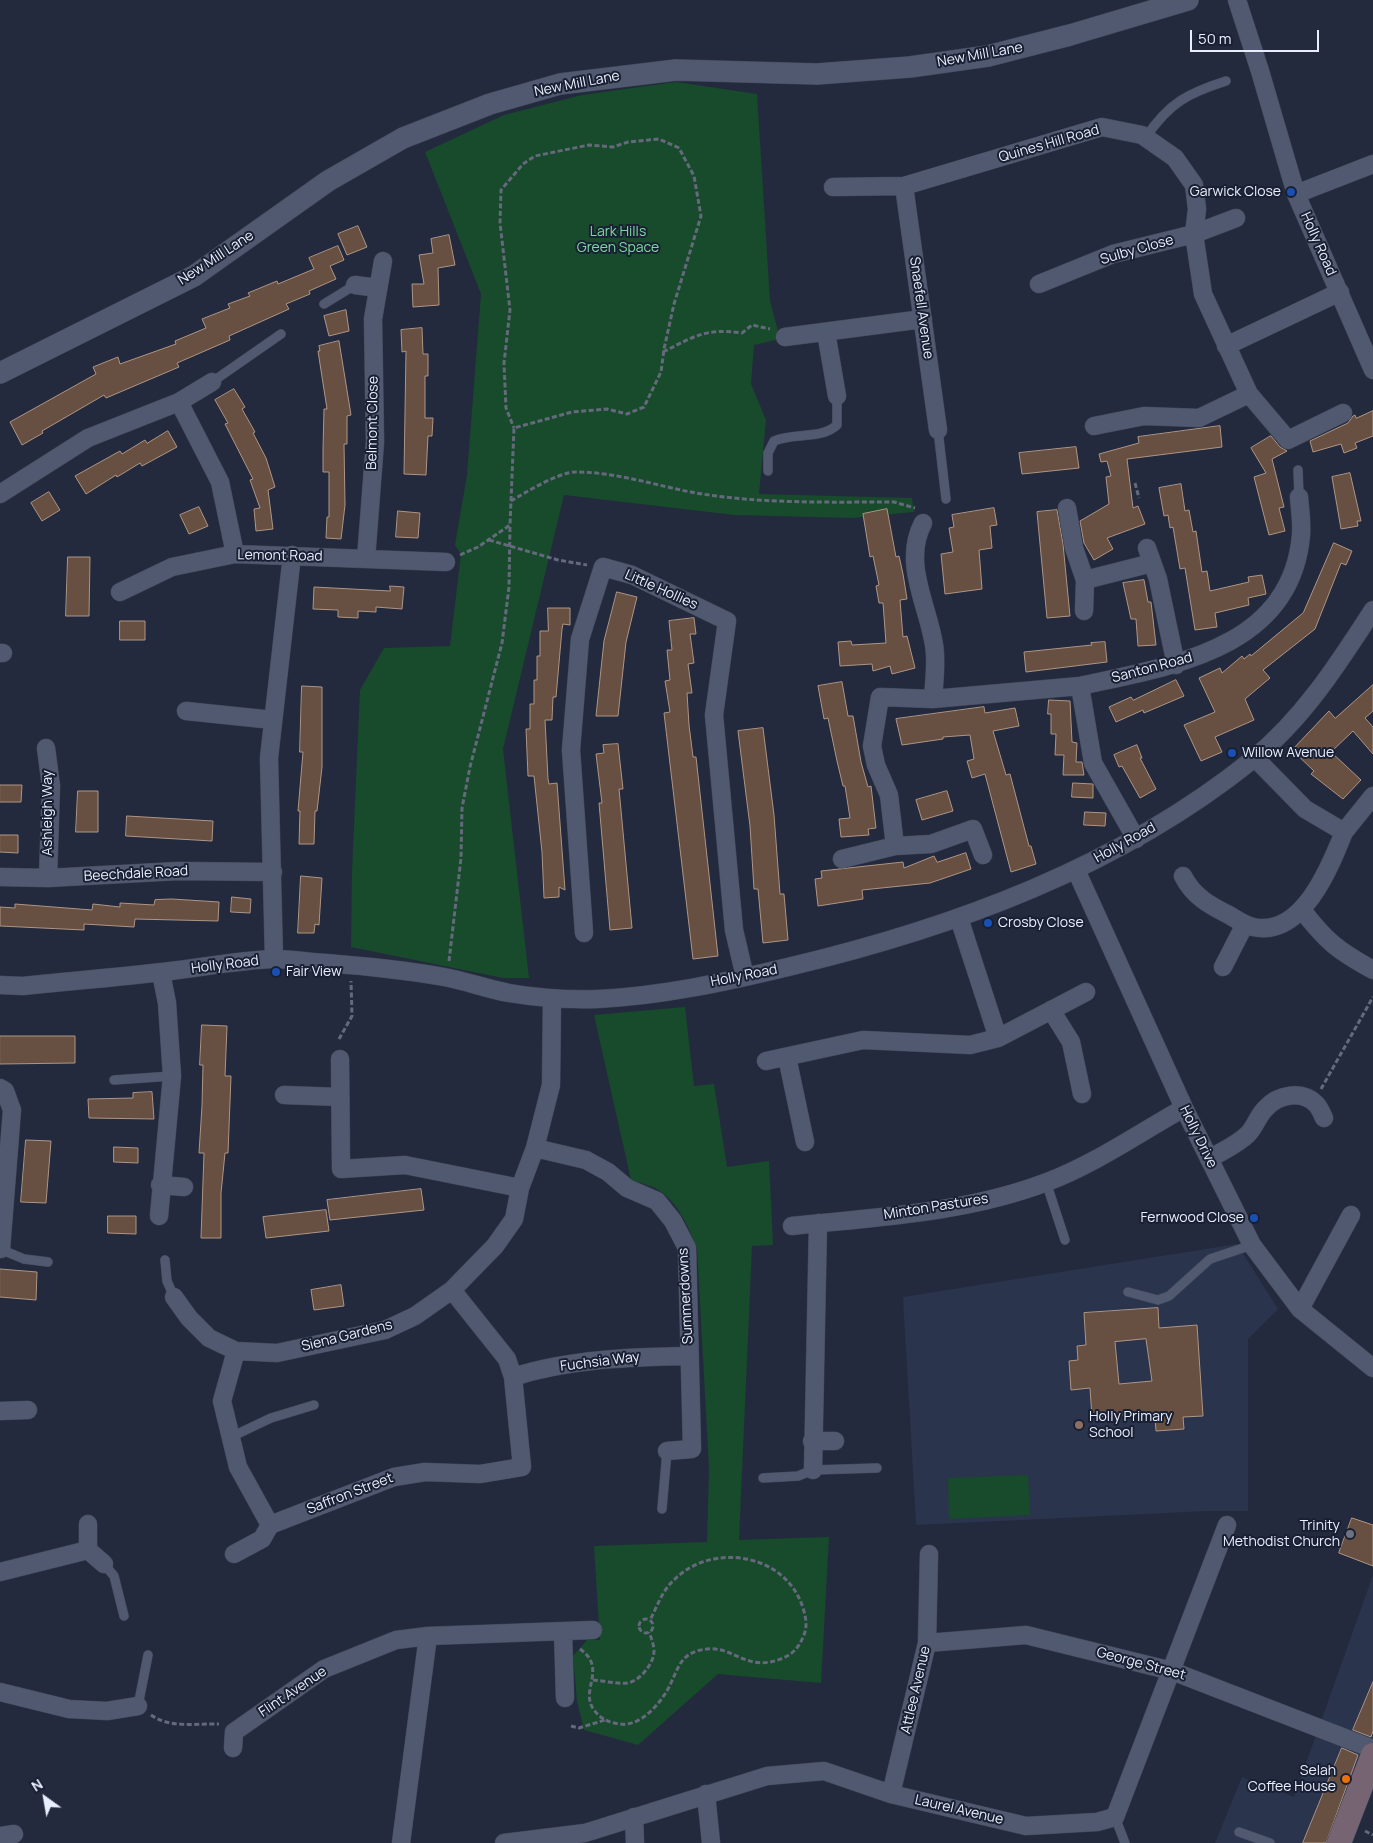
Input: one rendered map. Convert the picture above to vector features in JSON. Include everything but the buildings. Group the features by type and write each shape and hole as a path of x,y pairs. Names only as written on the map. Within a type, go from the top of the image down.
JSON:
{"main road":[{"path":"1339,1843 1373,1755"}],"street":[{"name":"New Mill Lane","path":"0,373 194,276 328,181 403,138 490,104 560,84 666,71 816,74 910,67 988,56 1070,36 1188,0"},
{"name":"Holly Road","path":"1237,0 1296,194 1373,370"},
{"name":"Quines Hill Road","path":"833,187 904,186 1102,127 1142,135 1175,158 1194,185 1197,209 1194,234 1203,294 1249,394 1288,440 1343,413"},
{"path":"1296,194 1373,164"},
{"name":"Snaefell Avenue","path":"904,186 938,430"},
{"name":"Sulby Close","path":"1039,284 1113,254 1194,234 1236,218"},
{"name":"Belmont Close","path":"366,559 375,442 373,319 383,261"},
{"path":"355,285 378,288"},
{"path":"1226,346 1340,292"},
{"path":"785,337 923,319"},
{"path":"826,332 837,396"},
{"path":"0,494 88,438 179,402 212,382"},
{"path":"1094,426 1144,416 1200,418 1249,394"},
{"path":"179,402 220,482 235,554"},
{"name":"Santon Road","path":"895,846 889,795 876,766 872,746 880,697 933,699 1080,686 1176,665 1215,650 1255,627 1280,599 1297,561 1302,534 1299,497"},
{"path":"1067,508 1074,548 1085,580 1084,611"},
{"path":"923,523 916,537 916,581 929,618 935,648 933,699"},
{"name":"Lemont Road","path":"120,592 172,567 235,554 446,562"},
{"path":"274,959 269,758 292,555"},
{"path":"1085,580 1150,556 1158,579 1176,665"},
{"path":"584,932 571,750 580,639 603,567"},
{"name":"Little Hollies","path":"603,567 632,575 727,621 714,715 734,930 745,977"},
{"name":"Holly Road","path":"0,985 23,986 160,973 274,959 351,965 447,978 510,993 552,999 598,999 652,993 745,977 849,953 959,918 1076,870 1136,839 1197,801 1255,758 1303,711 1330,676 1373,610"},
{"path":"1080,686 1093,763 1136,839"},
{"path":"186,711 273,720"},
{"name":"Ashleigh Way","path":"46,748 50,786 48,878"},
{"path":"1255,758 1305,809 1344,832"},
{"path":"1183,876 1193,892 1202,901 1245,924 1254,927 1277,926 1302,910 1319,886 1344,832 1373,796"},
{"path":"842,859 895,846 931,844 973,829 984,855"},
{"name":"Holly Drive","path":"1076,870 1184,1108 1252,1245 1300,1309 1373,1368"},
{"name":"Beechdale Road","path":"0,877 48,878 178,871 273,872"},
{"path":"1302,910 1324,937 1338,950 1373,970"},
{"path":"959,918 998,1038"},
{"path":"1223,967 1245,924"},
{"path":"159,1216 160,1185 172,1076 166,1003 160,973"},
{"path":"766,1061 863,1040 970,1045 998,1038 1086,992"},
{"name":"Siena Gardens","path":"174,1297 189,1318 209,1338 236,1350 277,1353 385,1330 415,1316 452,1290 496,1246 514,1219 520,1188 535,1148 551,1085 552,999"},
{"path":"1052,1010 1070,1042 1082,1094"},
{"path":"787,1057 805,1142"},
{"path":"340,1059 341,1169 405,1165 520,1188"},
{"path":"0,1088 5,1091 12,1110 0,1249"},
{"path":"284,1095 340,1097"},
{"path":"1209,1159 1250,1133 1265,1109 1276,1099 1288,1095 1302,1096 1314,1103 1324,1118"},
{"name":"Minton Pastures","path":"792,1226 952,1207 1011,1194 1071,1172 1184,1108"},
{"name":"Summerdowns","path":"535,1148 586,1160 608,1172 627,1188 657,1201 673,1221 687,1248 692,1449 667,1451"},
{"path":"160,1185 184,1187"},
{"path":"1300,1309 1351,1215"},
{"path":"813,1470 812,1441 818,1223"},
{"path":"452,1290 507,1359 513,1377"},
{"path":"236,1350 222,1401 238,1467 270,1525"},
{"name":"Fuchsia Way","path":"513,1377 570,1364 639,1357 690,1356"},
{"name":"Saffron Street","path":"234,1554 262,1539 270,1525 394,1477 425,1472 480,1474 522,1467 513,1377"},
{"path":"0,1411 28,1410"},
{"path":"812,1441 835,1441"},
{"path":"88,1524 88,1550 104,1564"},
{"path":"1115,1817 1227,1525"},
{"path":"0,1572 88,1550"},
{"name":"Attlee Avenue","path":"891,1794 927,1643 929,1554"},
{"name":"Flint Avenue","path":"233,1740 324,1669 396,1640 428,1636 563,1634 593,1630"},
{"path":"563,1634 565,1698"},
{"name":"George Street","path":"927,1643 1026,1635 1172,1670 1373,1749"},
{"path":"401,1843 428,1636"},
{"path":"0,1692 69,1709 107,1711 138,1706"},
{"name":"Laurel Avenue","path":"504,1843 585,1833 767,1776 824,1771 891,1794 1026,1826 1097,1822 1115,1817"},
{"path":"706,1794 711,1843"},
{"path":"634,1817 635,1843"},
{"path":"393,1843 411,1843"}],"lane":[{"path":"1146,137 1168,109 1182,98 1198,90 1226,81"},
{"path":"324,304 355,285"},
{"path":"212,382 281,334"},
{"path":"768,470 768,453 774,441 792,435 832,430 837,424 837,396"},
{"path":"938,430 946,499"},
{"path":"1298,470 1299,497"},
{"path":"114,1080 172,1076"},
{"path":"1046,1182 1064,1240"},
{"path":"1128,1292 1158,1300 1169,1296 1210,1259 1252,1245"},
{"path":"0,1249 24,1259 48,1262"},
{"path":"165,1260 167,1281 174,1297"},
{"path":"231,1437 272,1418 314,1405"},
{"path":"662,1510 667,1451"},
{"path":"763,1478 798,1476 813,1470 877,1468"},
{"path":"104,1564 114,1576 124,1616"},
{"path":"138,1706 148,1654"},
{"path":"1115,1817 1125,1843"},
{"path":"1239,1832 1270,1843"}],"path":[{"path":"447,978 461,858 462,808 470,767 502,643 509,587 514,428 506,408 504,363 510,310 500,223 502,190 523,164 535,156 589,145 613,147 628,142 658,139 679,148 694,176 701,216 674,304 663,352 661,372 644,407 627,414 607,409 572,412 514,428"},
{"path":"663,352 697,335 712,330 742,333 752,325 778,330 785,337"},
{"path":"511,501 536,486 575,472 627,478 698,493 761,500 894,502 926,512 923,523"},
{"path":"1135,483 1139,498"},
{"path":"446,562 489,540 510,525"},
{"path":"489,540 558,560 603,567"},
{"path":"339,1039 352,1016 351,965"},
{"path":"1314,1103 1373,997"},
{"path":"563,1634 589,1656 593,1680 589,1699 592,1708 606,1720 626,1725 638,1722 663,1697 671,1684 676,1668 692,1652 709,1647 725,1649 750,1663 769,1662 784,1658 799,1648 805,1634 806,1619 801,1600 789,1583 773,1569 743,1557 723,1556 703,1561 685,1570 671,1582 650,1620"},
{"path":"649,1632 643,1632 639,1626 642,1620 650,1620"},
{"path":"593,1680 627,1683 636,1681 649,1666 653,1658 654,1650 649,1632 653,1626 650,1620"},
{"path":"138,1706 160,1722 196,1725 219,1723 233,1740"},
{"path":"571,1726 579,1728 606,1720"}],"shaded area":[{"name":"Holly Primary School","path":"1237,1244 1278,1309 1248,1339 1248,1511 1207,1511 916,1525 903,1297"},
{"path":"1373,1575 1373,1740 1363,1756 1331,1843 1215,1843 1242,1777 1294,1797"}],"green space":[{"name":"Lark Hills Green Space","path":"676,82 757,94 770,301 780,339 754,345 751,384 766,420 759,494 912,498 914,512 852,518 734,515 564,495 503,749 529,978 503,978 351,947 352,871 360,690 384,648 450,646 461,554 455,545 467,475 481,294 425,152 504,115 582,95"},
{"path":"685,1007 694,1086 714,1084 727,1167 769,1161 773,1245 752,1246 739,1540 829,1537 821,1683 718,1674 638,1745 584,1730 577,1701 573,1656 587,1640 600,1640 594,1546 707,1542 709,1468 697,1248 686,1223 671,1201 657,1189 631,1180 594,1015"},
{"path":"1028,1475 1030,1515 949,1519 948,1478"}],"place":[{"name":"Garwick Close","path":"1291,192"},
{"name":"Willow Avenue","path":"1232,753"},
{"name":"Crosby Close","path":"988,923"},
{"name":"Fair View","path":"276,972"},
{"name":"Fernwood Close","path":"1254,1218"},
{"name":"Holly Primary School","path":"1079,1425"},
{"name":"Trinity Methodist Church","path":"1350,1534"},
{"name":"Selah Coffee House","path":"1346,1779"}]}
